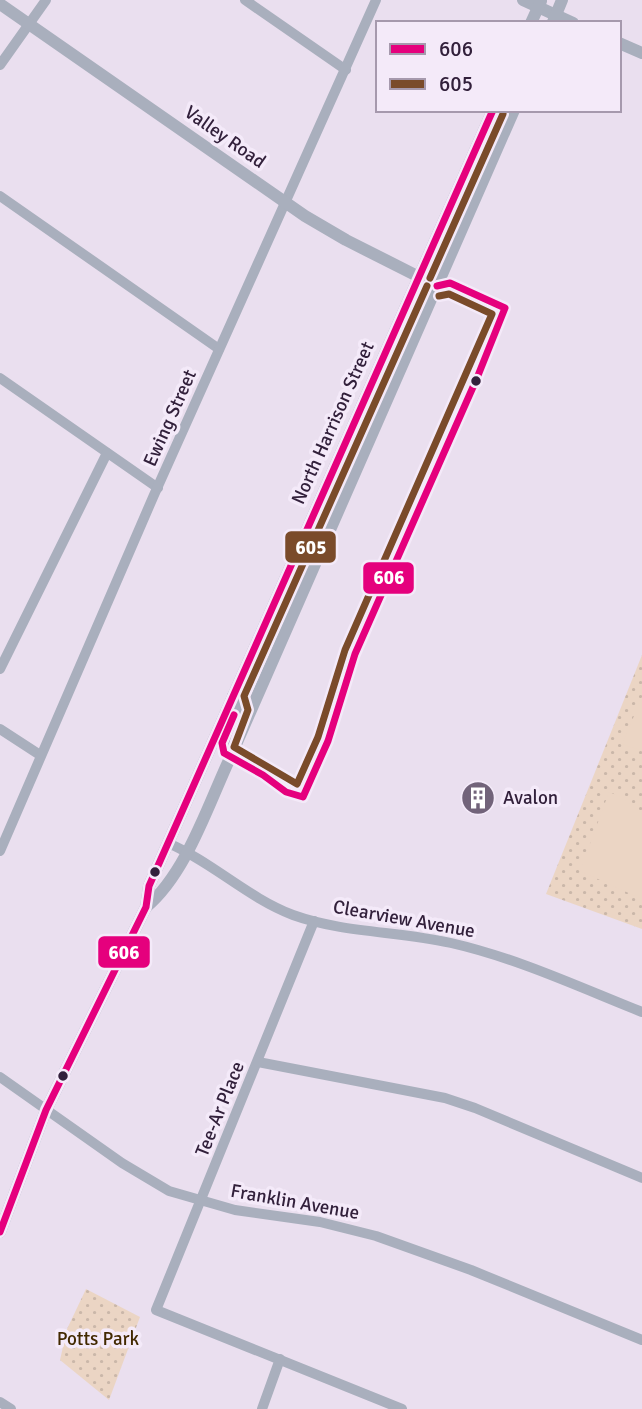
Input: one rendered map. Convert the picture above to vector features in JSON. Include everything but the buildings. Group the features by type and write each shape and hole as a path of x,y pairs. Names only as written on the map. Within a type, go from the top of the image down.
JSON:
{"street":[{"path":"0,65 46,0"},
{"path":"245,0 346,70"},
{"name":"Ewing Street","path":"0,851 219,349 376,0"},
{"path":"523,0 540,3 555,19 562,0"},
{"path":"532,21 540,3"},
{"name":"Valley Road","path":"0,4 285,202 346,240 436,286"},
{"path":"621,44 642,53"},
{"name":"North Harrison Street","path":"0,1232 46,1110 146,907 149,886 188,796 492,112"},
{"name":"North Harrison Street","path":"146,907 160,896 187,851 230,758 513,112"},
{"path":"0,196 219,349"},
{"path":"0,378 158,488"},
{"path":"0,669 107,453"},
{"path":"247,666 256,655 277,649"},
{"path":"230,758 224,753 222,743 237,708 233,696"},
{"path":"0,729 40,755"},
{"path":"188,796 212,796"},
{"name":"Clearview Avenue","path":"169,843 187,851 272,905 314,921 481,949 642,1012"},
{"name":"Tee-Ar Place","path":"280,1359 156,1310 314,921"},
{"path":"258,1062 444,1098 475,1108 642,1178"},
{"name":"Franklin Avenue","path":"0,1077 151,1182 169,1191 201,1201 261,1214 320,1222 376,1236 471,1270 642,1340"},
{"path":"262,1409 280,1359 402,1409"},
{"path":"0,1402 11,1409"}],"green space":[{"path":"642,655 642,929 546,894"},
{"path":"642,697 642,751 622,744"},
{"path":"609,792 621,797 642,813 642,899 580,871"},
{"name":"Potts Park","path":"86,1289 140,1317 109,1400 60,1360 67,1329"}],"transit line":[{"name":"606","path":"0,1232 46,1110 146,907 149,886 492,112"},
{"name":"605","path":"430,278 503,114"},
{"name":"606","path":"234,715 222,743 224,753 263,775 286,792 303,797 328,741 355,654 477,378 505,308 450,283 437,286"},
{"name":"605","path":"427,286 244,696 248,710 234,747 297,784 318,737 345,650 492,314 449,294 439,296"}],"place":[{"name":"Avalon","path":"478,798"}]}
